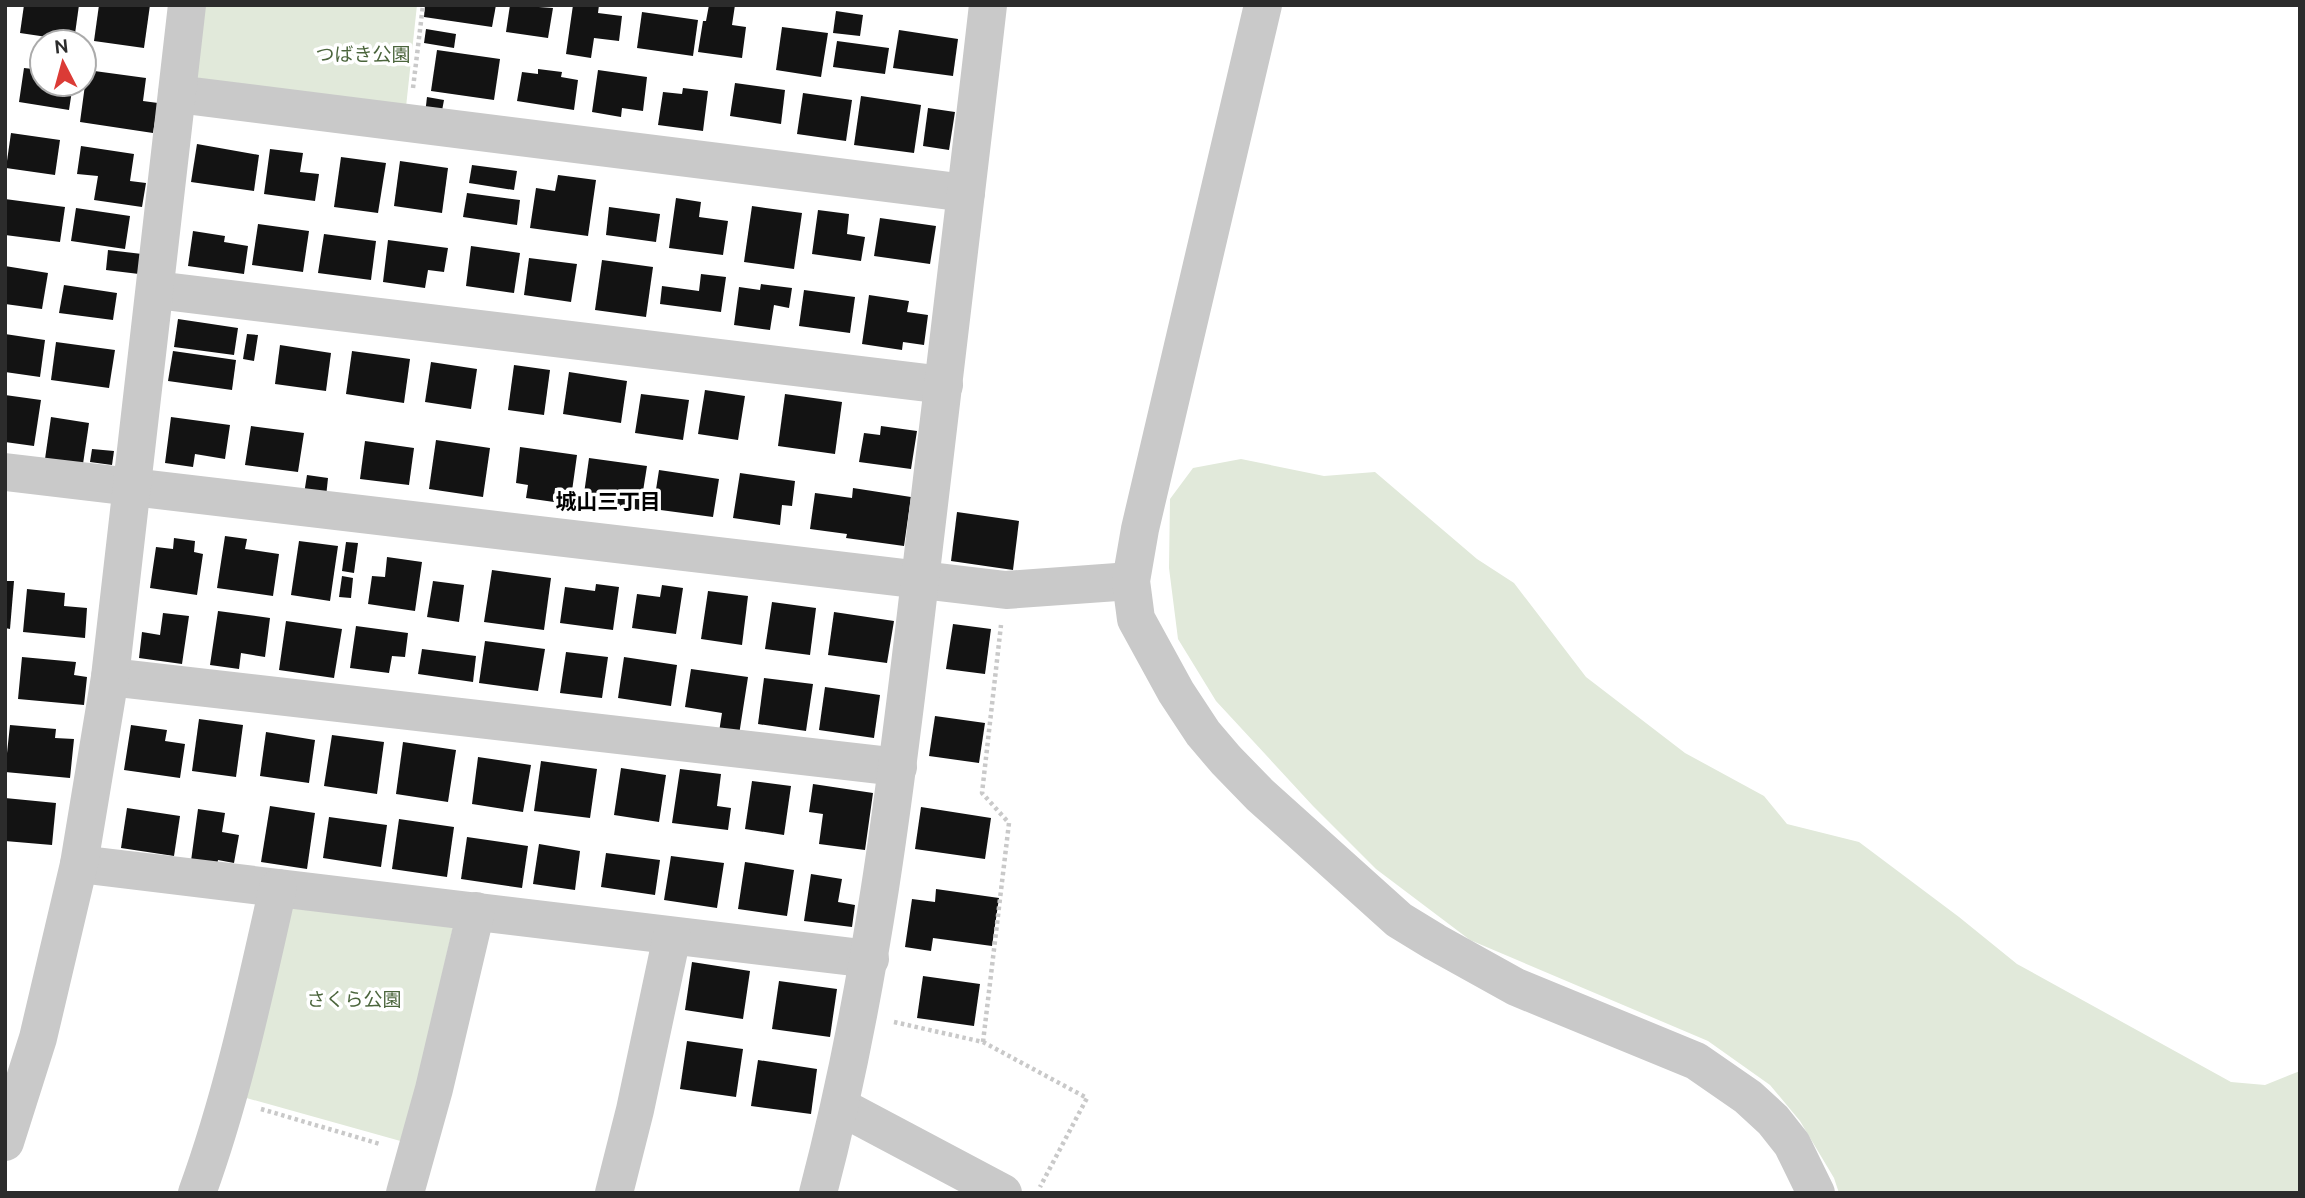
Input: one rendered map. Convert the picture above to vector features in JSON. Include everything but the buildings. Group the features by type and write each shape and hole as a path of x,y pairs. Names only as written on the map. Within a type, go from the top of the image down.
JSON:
{"street":[{"path":"5,1142 38,1038 79,864 110,677 187,5"},
{"path":"818,1193 841,1107 870,959 898,767 988,5"},
{"path":"1264,5 1150,486 1131,581 1136,619 1176,692 1203,733 1226,760 1260,795 1399,919 1477,968 1516,987 1696,1061 1719,1076 1773,1120 1792,1144 1816,1193"},
{"path":"177,94 966,193"},
{"path":"156,290 944,386"},
{"path":"5,472 1006,590 1131,581"},
{"path":"110,677 898,767"},
{"path":"79,864 870,959"},
{"path":"197,1193 253,1000 278,888"},
{"path":"405,1193 465,963 475,911"},
{"path":"614,1193 635,1110 672,936"},
{"path":"841,1107 1003,1193"}],"path":[{"path":"409,124 422,5"},
{"path":"983,1042 1009,823 982,793 1006,590"},
{"path":"859,1015 983,1042 1087,1098 1038,1193"},
{"path":"226,1099 417,1155"}],"green space":[{"name":"つばき公園","path":"205,5 417,5 406,107 197,79"},
{"path":"1241,459 1324,476 1375,472 1477,559 1514,583 1586,677 1685,753 1764,796 1787,824 1859,842 2017,964 2231,1082 2265,1085 2300,1071 2300,1193 1839,1193 1834,1178 1800,1121 1770,1085 1708,1041 1470,940 1376,869 1313,806 1216,701 1178,639 1169,568 1170,499 1193,468"},
{"name":"さくら公園","path":"292,908 453,927 404,1142 243,1097"}],"district":[{"name":"城山三丁目","path":"608,501"}]}
